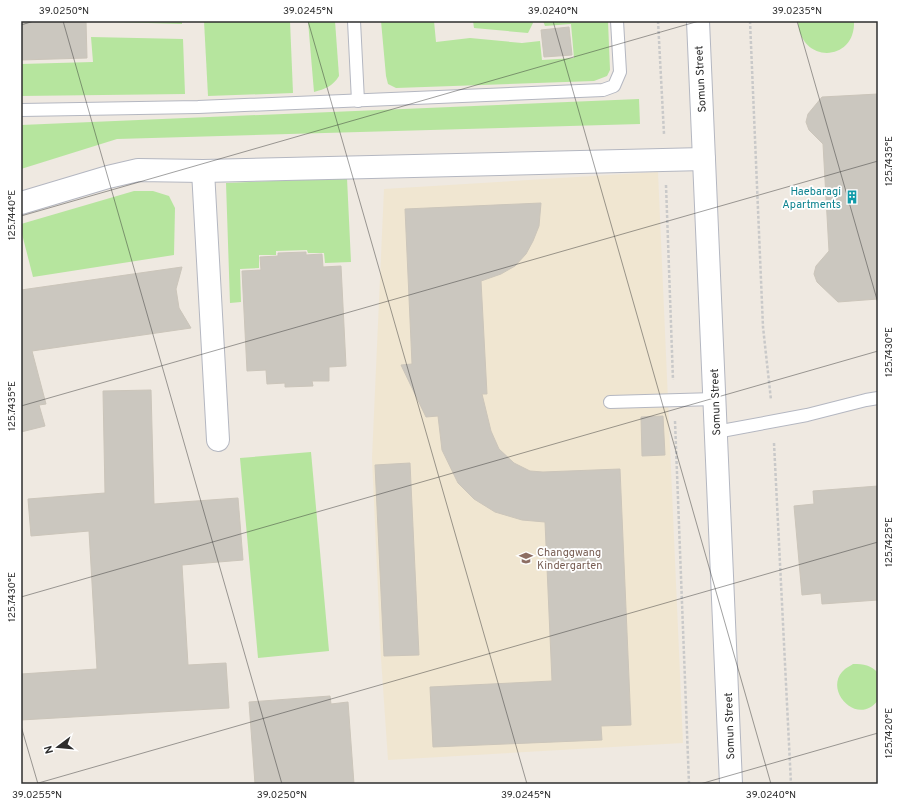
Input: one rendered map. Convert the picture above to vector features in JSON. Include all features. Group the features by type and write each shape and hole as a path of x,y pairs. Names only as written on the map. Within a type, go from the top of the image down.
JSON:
{"street":[{"name":"Somun Street","path":"698,21 731,784"},
{"path":"21,203 108,177 138,170 203,171 704,159"},
{"path":"203,171 218,440"}],"lane":[{"path":"354,21 358,100"},
{"path":"21,110 198,107 603,90 614,86 620,72 617,21"},
{"path":"716,432 808,416 878,398"},
{"path":"610,402 715,399"}],"shaded area":[{"name":"Changgwang Kindergarten","path":"658,172 683,743 388,760 381,658 372,458 384,189"}],"green space":[{"path":"182,21 182,24 115,22"},
{"path":"204,21 290,21 293,93 208,96"},
{"path":"308,21 335,21 339,76 328,87 314,92"},
{"path":"381,21 434,21 436,42 470,38 522,43 540,41 542,60 574,58 571,24 545,26 543,21 608,21 610,70 607,76 594,81 396,88 388,84 386,76"},
{"path":"473,21 532,21 533,23 528,33 474,28"},
{"path":"798,21 854,21 852,35 846,44 838,51 828,53 817,51 808,45 801,35"},
{"path":"91,37 183,39 185,94 21,96 21,64 93,62"},
{"path":"639,99 640,124 117,139 21,169 21,125"},
{"path":"347,178 351,262 325,263 324,253 308,253 307,250 276,251 276,255 259,255 259,268 240,269 241,302 230,303 226,183"},
{"path":"134,191 153,191 169,196 175,208 174,255 33,277 21,230 21,224"},
{"path":"311,452 329,651 258,658 240,458"},
{"path":"853,664 861,664 873,668 878,673 878,700 870,708 861,710 852,708 840,695 837,686 839,677 845,669"}],"building":[{"path":"21,21 86,21 87,58 21,60"},
{"path":"569,27 572,55 544,57 541,30"},
{"name":"Haebaragi Apartments","path":"878,94 878,299 838,302 817,282 814,274 816,266 829,251 823,144 809,130 806,122 808,114 822,97"},
{"path":"541,203 539,226 526,254 515,266 501,274 481,281 487,394 482,394 491,431 499,449 514,463 530,471 543,472 620,469 631,725 601,726 602,740 433,747 430,687 552,681 545,522 522,520 495,512 474,499 458,483 442,450 438,416 426,417 401,365 412,364 405,209"},
{"path":"306,252 306,255 322,254 323,267 341,266 346,366 329,367 329,381 312,381 313,386 285,387 285,383 267,384 266,370 247,371 242,271 261,270 260,257 278,256 278,253"},
{"path":"182,267 176,289 179,308 191,328 32,351 46,404 39,405 45,426 21,432 21,290"},
{"path":"151,390 154,504 238,498 243,560 182,565 188,665 226,663 229,708 21,720 21,674 97,669 89,531 31,536 28,499 105,493 103,391"},
{"path":"663,416 665,455 642,456 641,417"},
{"path":"410,463 419,655 384,656 375,465"},
{"path":"878,486 878,600 822,604 821,593 802,595 794,506 814,504 813,491"},
{"path":"330,696 331,704 348,702 354,784 255,784 249,702"}],"place":[{"name":"Haebaragi Apartments","path":"852,197"},
{"name":"Changgwang Kindergarten","path":"526,558"}]}
